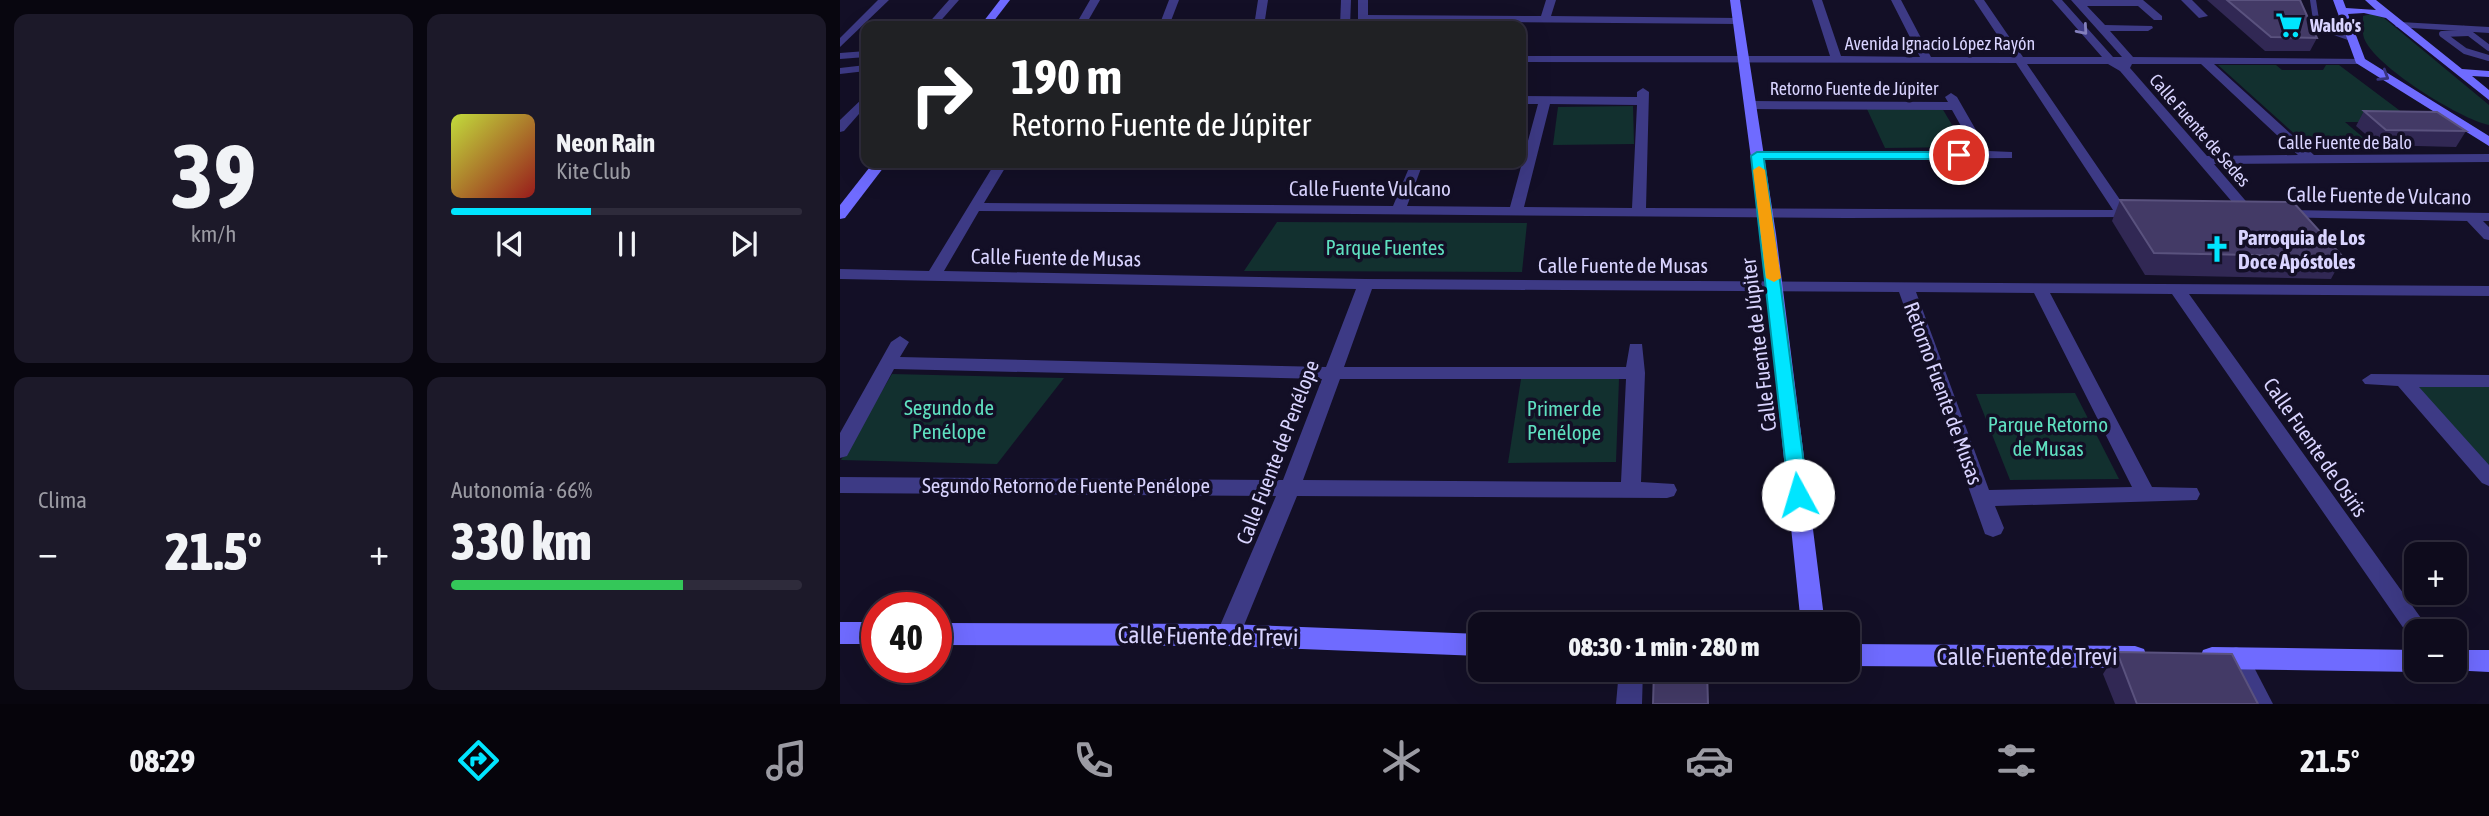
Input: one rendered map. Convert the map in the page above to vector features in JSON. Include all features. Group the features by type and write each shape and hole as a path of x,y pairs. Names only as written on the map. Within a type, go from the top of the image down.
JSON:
{"street":[{"path":"863,21 884,0"},
{"path":"935,21 954,0"},
{"path":"989,21 1005,0"},
{"path":"1083,21 1095,0"},
{"path":"1166,21 1174,0"},
{"path":"1260,21 1264,0"},
{"path":"1345,21 1346,0"},
{"path":"1363,0 1363,21"},
{"path":"1545,20 1551,0"},
{"name":"Calle Fuente de Júpiter","path":"1735,0 1752,105 1775,287 1812,612"},
{"path":"1817,0 1837,60"},
{"path":"1896,0 1927,60"},
{"path":"1979,0 2123,214"},
{"path":"2057,0 2110,60"},
{"path":"2186,0 2203,16"},
{"path":"2370,0 2489,96"},
{"path":"2078,1 2139,1 2158,18"},
{"path":"2078,1 2102,28 2127,64 2203,60 2360,61 2489,142"},
{"path":"2339,5 2360,61"},
{"path":"2339,5 2396,21 2466,31 2489,30"},
{"path":"1454,21 1738,21"},
{"path":"840,44 861,23"},
{"path":"2102,28 2148,28"},
{"path":"840,56 861,54"},
{"name":"Avenida Ignacio López Rayón","path":"1526,59 2110,60"},
{"name":"Calle Fuente de Sedes","path":"2110,60 2127,64 2202,160 2250,214"},
{"path":"2203,60 2310,159"},
{"path":"840,71 861,69"},
{"path":"2458,72 2489,74"},
{"path":"2472,83 2489,84"},
{"name":"Retorno Fuente de Júpiter","path":"1950,94 1984,155"},
{"path":"1526,100 1643,97 1639,211"},
{"path":"1516,210 1545,100"},
{"path":"840,128 861,105"},
{"name":"Retorno Fuente de Júpiter","path":"1752,105 1956,106"},
{"path":"2453,120 2489,133"},
{"path":"1757,156 2007,155"},
{"name":"Calle Fuente de Balo","path":"2202,160 2489,158"},
{"path":"840,215 876,168"},
{"path":"934,275 998,168"},
{"path":"1398,209 1415,168"},
{"name":"Calle Fuente Vulcano","path":"975,207 1639,211 1764,215"},
{"path":"1764,215 2148,214"},
{"name":"Calle Fuente de Vulcano","path":"2224,214 2489,217"},
{"path":"2471,217 2489,236"},
{"name":"Calle Fuente de Musas","path":"840,274 1366,284 2489,291"},
{"name":"Calle Fuente de Penélope","path":"1228,635 1291,485 1366,284"},
{"name":"Retorno Fuente de Musas","path":"1906,288 1993,528"},
{"path":"2040,289 2146,495"},
{"name":"Calle Fuente de Osiris","path":"2177,289 2410,619"},
{"path":"840,451 900,342"},
{"path":"1631,489 1636,348"},
{"path":"888,363 1332,373 1636,373"},
{"path":"2371,380 2489,381"},
{"path":"2403,380 2489,478"},
{"name":"Segundo Retorno de Fuente Penélope","path":"840,485 1291,485 1667,489"},
{"name":"Retorno Fuente de Musas","path":"1981,498 2190,494"},
{"path":"840,633 861,633"},
{"name":"Calle Fuente de Trevi","path":"952,634 1228,635 1468,645"},
{"name":"Calle Fuente de Trevi","path":"1860,655 2153,657"},
{"path":"2194,658 2404,661"},
{"path":"2236,658 2260,704"},
{"path":"2467,661 2489,661"},
{"path":"1629,704 1630,682"}],"lane":[{"path":"2313,0 2317,26 2351,38"},
{"path":"2489,48 2466,31 2442,34 2465,51 2489,58"}],"green space":[{"path":"2371,14 2384,18 2489,105 2489,125 2439,102 2384,63 2364,38 2363,16"},
{"path":"2218,65 2276,65 2282,70 2323,70 2326,65 2339,65 2415,122 2345,122 2372,145 2308,146"},
{"path":"1633,106 1634,144 1553,145 1558,107"},
{"path":"1942,108 1965,147 1885,148 1867,109"},
{"name":"Parque Fuentes","path":"1277,222 1527,223 1522,272 1244,271"},
{"name":"Segundo de Penélope","path":"892,374 1064,378 997,464 841,460"},
{"name":"Primer de Penélope","path":"1521,379 1619,379 1616,462 1508,463"},
{"path":"2489,385 2489,466 2414,386"},
{"name":"Parque Retorno de Musas","path":"2075,393 2119,479 2010,480 1976,394"}],"building":[{"path":"2227,0 2300,0 2317,38 2271,37"},
{"path":"2364,111 2437,112 2466,131 2386,130"},
{"path":"2120,200 2293,202 2343,257 2154,253"},
{"path":"2117,652 2232,654 2258,704 2137,704"},
{"path":"1654,682 1707,682 1708,704 1653,704"}],"slow traffic":[{"path":"1759,170 1774,278"}],"place":[{"name":"Waldo's","path":"2289,25"},
{"name":"Parroquia de Los Doce Apóstoles","path":"2217,249"}],"route":[{"path":"1798,495 1775,287 1757,156 1959,155"}]}
